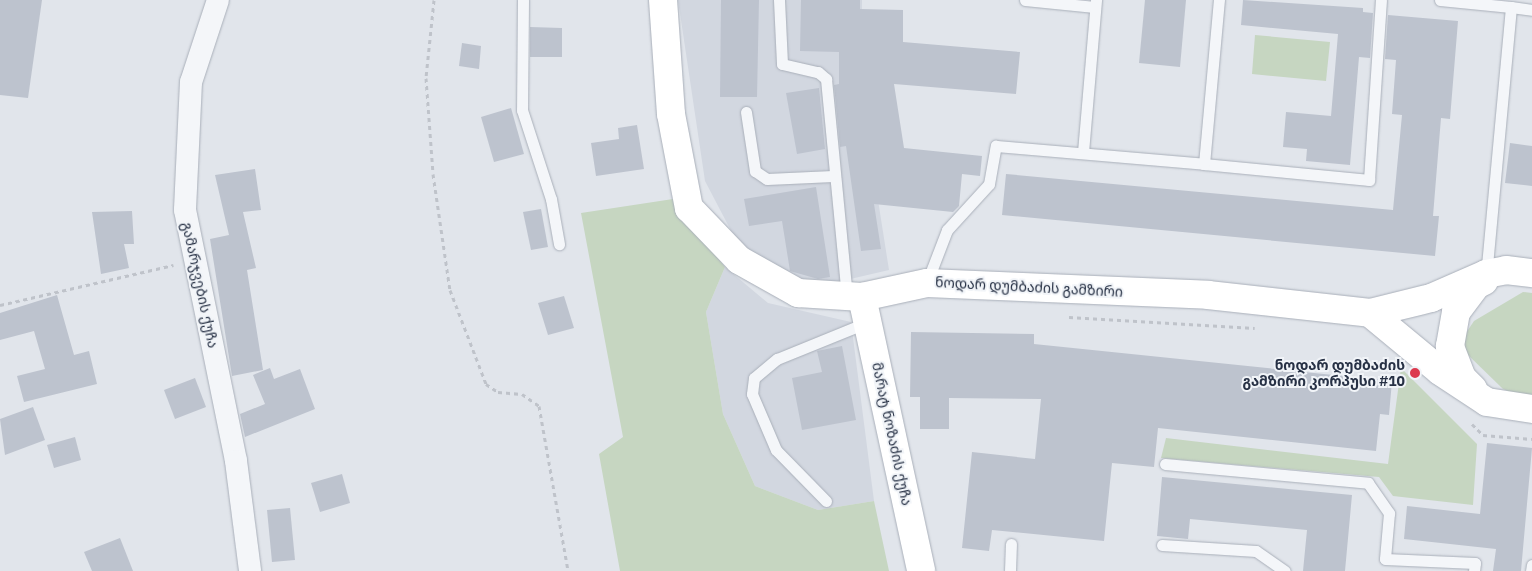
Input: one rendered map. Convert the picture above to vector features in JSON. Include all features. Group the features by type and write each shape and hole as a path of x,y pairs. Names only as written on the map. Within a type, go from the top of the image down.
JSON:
{"street":[{"name":"გამარჯვების ქუჩა","path":"218,0 191,82 185,210 236,461 250,571"},
{"name":"ნოდარ დუმბაძის გამზირი","path":"663,0 671,114 689,208 738,260 798,293 859,305 927,283 1208,295 1370,313 1430,298 1508,272"},
{"path":"1487,402 1462,378 1450,346 1456,312 1476,285 1508,272"},
{"name":"მარატ ნოზაძის ქუჩა","path":"859,305 921,571"},
{"path":"1370,313 1440,371 1487,402 1532,409"}],"lane":[{"path":"522,0 522,110 551,199 559,244"},
{"path":"779,0 782,64 818,72 826,79 833,176 859,305 777,359 754,378 752,394 776,450 826,502"},
{"path":"1025,0 1096,3 1082,152"},
{"path":"1204,164 1219,0"},
{"path":"927,283 947,230 989,184 996,146 1082,152 1369,180 1381,0"},
{"path":"1440,0 1532,10"},
{"path":"1508,272 1511,7"},
{"path":"746,112 755,171 767,180 833,176"},
{"path":"1165,464 1368,483 1389,513 1385,565 1474,563 1474,571"},
{"path":"1010,571 1011,544"},
{"path":"1162,545 1256,551 1284,571"},
{"path":"1531,571 1532,565"}],"path":[{"path":"434,0 426,78 433,174 450,290 486,384 498,392 522,394 539,406 568,571"},
{"path":"0,305 195,260"},
{"path":"1066,317 1266,329"},
{"path":"1468,421 1483,435 1532,439"}],"shaded area":[{"path":"678,0 862,0 861,92 889,270 803,290 739,246 705,181"},
{"path":"725,267 768,303 851,322 874,501 818,510 755,486 723,414 706,312"}],"green space":[{"path":"1255,35 1330,42 1326,81 1252,74"},
{"path":"673,199 725,267 706,312 723,414 755,486 818,510 874,501 889,571 620,571 599,454 623,437 581,213"},
{"path":"1523,292 1532,293 1532,401 1503,389 1465,352 1464,336 1474,321"},
{"path":"1401,368 1477,444 1473,505 1393,496 1379,477 1161,458 1166,438 1388,464"}],"building":[{"path":"0,0 42,0 28,98 0,95"},
{"path":"721,0 759,0 757,97 720,97"},
{"path":"801,0 860,0 860,9 903,10 903,42 1020,52 1016,94 894,84 904,148 982,156 980,176 962,174 959,206 953,212 874,204 881,249 861,251 846,146 840,147 834,85 839,84 839,52 800,51"},
{"path":"1145,0 1186,0 1180,67 1139,63"},
{"path":"1243,0 1363,8 1363,12 1373,13 1370,58 1359,57 1350,165 1306,161 1307,149 1283,147 1286,112 1331,116 1338,34 1241,25"},
{"path":"1388,15 1458,21 1450,119 1441,118 1433,216 1439,216 1435,256 1002,215 1006,174 1393,210 1402,115 1392,114 1396,60 1385,59"},
{"path":"530,27 562,28 562,57 530,57"},
{"path":"462,43 481,46 479,69 459,66"},
{"path":"819,88 825,149 797,154 786,93"},
{"path":"511,108 524,154 494,162 481,117"},
{"path":"637,125 644,169 596,176 591,143 619,139 618,128"},
{"path":"1510,143 1532,146 1532,186 1505,183"},
{"path":"255,169 261,210 243,212 256,268 247,270 263,370 232,376 210,239 229,235 215,175"},
{"path":"816,187 830,277 818,279 790,271 782,221 749,226 744,199"},
{"path":"541,209 548,247 531,250 523,212"},
{"path":"132,211 134,244 124,244 129,268 101,274 92,212"},
{"path":"57,295 74,355 89,351 97,384 24,402 17,376 45,369 34,331 0,340 0,313"},
{"path":"564,296 574,328 548,335 538,303"},
{"path":"911,332 1034,334 1034,344 1392,381 1389,415 1380,414 1376,451 1158,428 1154,467 1112,463 1104,541 992,530 989,551 962,548 972,452 1035,459 1041,399 949,398 949,429 920,429 920,397 910,397"},
{"path":"842,346 856,420 802,430 792,378 822,372 817,351"},
{"path":"270,368 274,379 300,369 315,409 245,437 240,414 265,404 253,375"},
{"path":"195,378 206,407 175,419 164,390"},
{"path":"33,407 45,440 5,455 0,419"},
{"path":"75,437 81,460 54,468 47,445"},
{"path":"1487,443 1532,448 1521,571 1493,571 1496,549 1404,539 1407,506 1480,514"},
{"path":"342,474 350,503 320,512 311,483"},
{"path":"1162,477 1352,495 1345,571 1303,571 1307,530 1190,519 1188,539 1157,536"},
{"path":"290,508 295,560 272,562 267,510"},
{"path":"120,538 133,571 92,571 84,552"}],"place":[{"name":"ნოდარ დუმბაძის გამზირი კორპუსი #10","path":"1415,373"}]}
